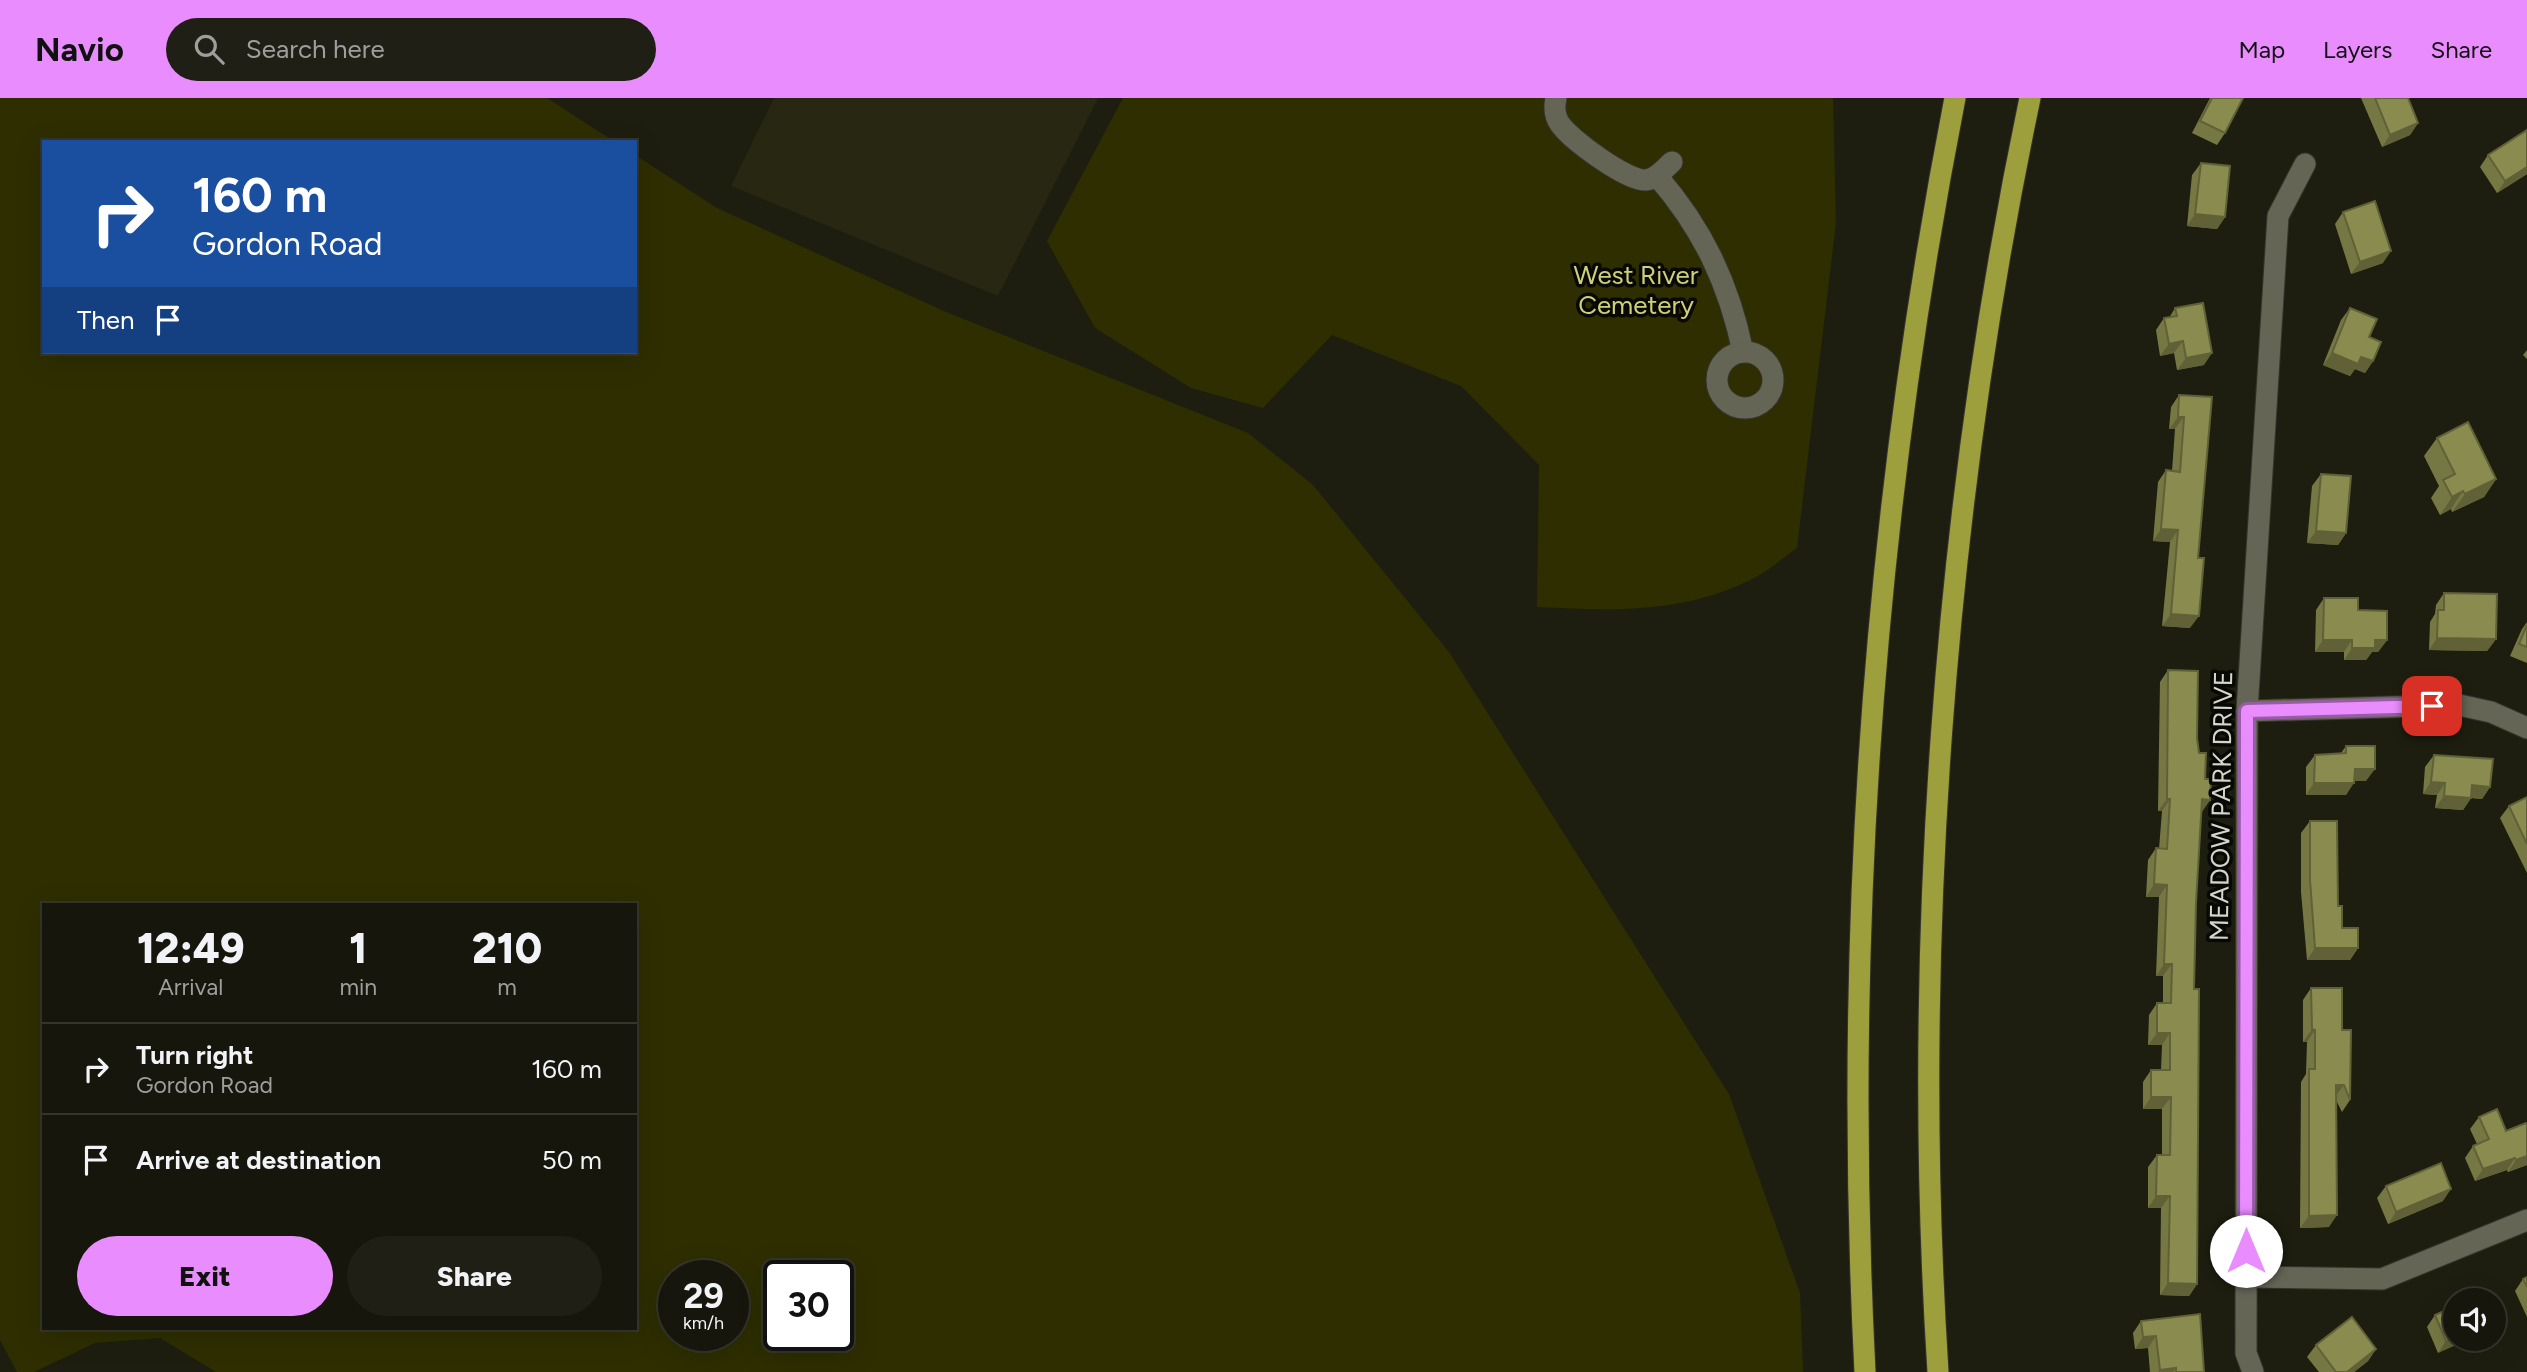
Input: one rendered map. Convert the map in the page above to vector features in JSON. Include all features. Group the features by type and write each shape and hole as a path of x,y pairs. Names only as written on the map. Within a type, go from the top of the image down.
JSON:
{"highway":[{"path":"1865,1372 1859,1219 1858,1056 1861,894 1870,731 1884,567 1903,405 1955,98"},
{"path":"1938,1372 1931,1198 1930,1029 1935,866 1946,699 1980,394 2030,98"}],"street":[{"path":"1548,100 1558,121 1570,136 1629,176 1644,181 1665,169 1713,255 1728,290 1743,352"},
{"name":"MEADOW PARK DRIVE","path":"2253,1372 2246,1353 2247,711 2278,216 2305,164"},
{"path":"2247,711 2459,705 2491,712 2527,729"},
{"path":"2246,1278 2382,1279 2527,1220"}],"shaded area":[{"path":"774,98 1098,98 998,296 731,186"}],"green space":[{"path":"0,98 547,98 612,140 42,140 42,354 637,354 637,156 717,208 946,312 1248,433 1313,485 1449,652 1729,1094 1800,1293 1803,1372 216,1372 160,1338 95,1343 34,1372 17,1372 0,1340"},
{"name":"West River Cemetery","path":"1123,98 1833,98 1836,223 1797,548 1758,576 1731,588 1677,604 1622,609 1537,607 1539,465 1461,386 1332,335 1263,408 1191,388 1095,328 1047,241"}],"building":[{"path":"2212,98 2243,98 2225,133 2200,121"},
{"path":"2375,98 2408,98 2418,123 2390,135"},
{"path":"2527,130 2527,167 2505,181 2488,155"},
{"path":"2201,163 2230,166 2225,217 2195,214"},
{"path":"2375,201 2391,251 2360,262 2343,212"},
{"path":"2203,303 2212,353 2186,358 2183,341 2169,344 2164,318 2177,316 2175,308"},
{"path":"2350,308 2377,319 2369,337 2381,342 2373,361 2361,357 2358,364 2332,353"},
{"path":"2179,395 2212,397 2198,558 2204,558 2199,616 2171,614 2178,530 2161,529 2166,470 2180,472 2184,417 2178,417"},
{"path":"2468,422 2496,479 2465,494 2463,491 2452,497 2443,480 2455,474 2437,438"},
{"path":"2321,474 2351,476 2346,533 2316,531"},
{"path":"2444,593 2497,594 2496,639 2437,638 2438,610 2444,610"},
{"path":"2324,598 2358,598 2358,610 2387,611 2387,640 2375,640 2375,648 2352,648 2352,640 2323,640"},
{"path":"2527,625 2527,647 2519,644"},
{"path":"2168,670 2198,671 2197,738 2199,753 2206,753 2205,779 2211,779 2210,800 2202,799 2196,903 2194,989 2199,989 2197,1284 2168,1283 2170,1196 2156,1196 2157,1155 2170,1155 2171,1097 2151,1097 2151,1070 2170,1070 2170,1033 2157,1033 2157,1003 2171,1003 2172,964 2164,964 2167,885 2154,884 2156,848 2167,849 2170,799 2167,799"},
{"path":"2346,746 2375,746 2375,769 2355,769 2354,783 2314,783 2315,755 2346,753"},
{"path":"2434,755 2493,759 2490,787 2472,785 2471,798 2444,796 2445,783 2431,782"},
{"path":"2527,797 2527,844 2509,806"},
{"path":"2310,821 2337,821 2338,906 2342,906 2342,928 2358,928 2358,948 2315,948 2310,880"},
{"path":"2311,988 2342,988 2342,1030 2351,1030 2350,1100 2344,1085 2336,1085 2337,1215 2309,1216 2309,1069 2315,1069"},
{"path":"2497,1109 2506,1131 2526,1123 2527,1156 2483,1169 2473,1146 2489,1139 2479,1117"},
{"path":"2441,1163 2451,1189 2396,1212 2386,1186"},
{"path":"2443,1311 2443,1334 2435,1315"},
{"path":"2200,1314 2204,1372 2176,1372 2176,1368 2160,1370 2156,1336 2143,1337 2141,1321"},
{"path":"2352,1317 2376,1349 2347,1372 2336,1372 2316,1345"}],"route":[{"path":"2246,1251 2247,711 2432,706"}]}
